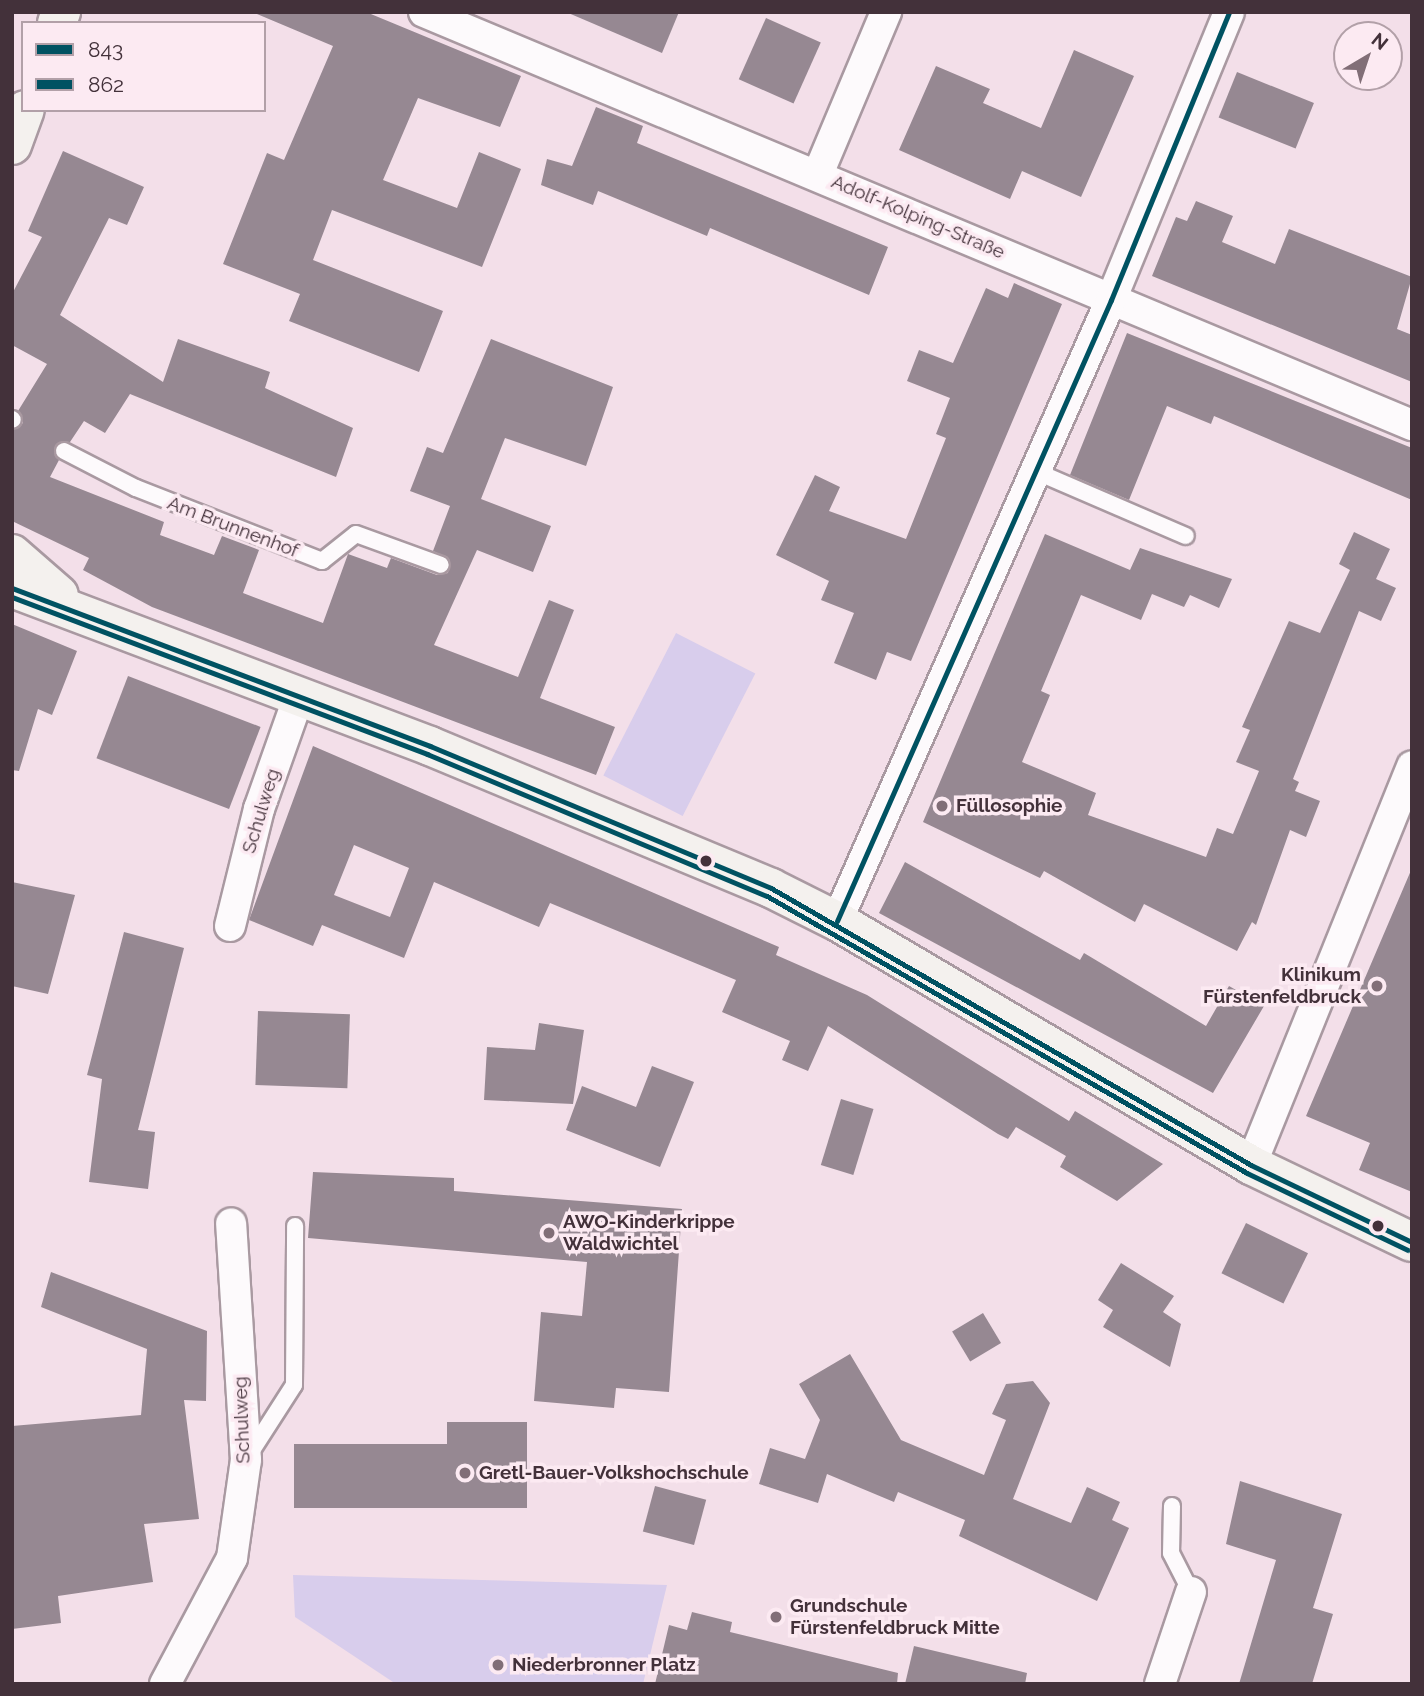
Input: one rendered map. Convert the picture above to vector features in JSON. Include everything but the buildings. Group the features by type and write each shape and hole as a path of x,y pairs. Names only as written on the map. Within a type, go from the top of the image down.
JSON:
{"street":[{"name":"Adolf-Kolping-Straße","path":"424,12 818,174 1412,425"},
{"path":"818,174 886,12"},
{"path":"838,921 1111,300 1228,12"},
{"path":"12,145 24,112"},
{"path":"12,554 88,619"},
{"path":"12,587 88,619 513,779 838,921 1251,1165 1412,1242"},
{"name":"Schulweg","path":"230,926 259,809 299,699"},
{"path":"1251,1165 1412,766"},
{"name":"Schulweg","path":"166,1684 232,1558 246,1460 232,1223"},
{"path":"1160,1684 1191,1592"}],"lane":[{"name":"Am Brunnenhof","path":"64,451 136,488 322,561 356,534 441,565"},
{"path":"1035,471 1186,536"},
{"path":"246,1460 294,1385 296,1226"},
{"path":"1172,1506 1171,1553 1191,1592"}],"shaded area":[{"path":"676,633 755,673 683,816 603,776"},
{"path":"293,1575 667,1585 643,1684 396,1684 295,1617"}],"transit line":[{"name":"843","path":"837,921 1111,300 1229,12"},
{"name":"843","path":"12,588 430,746 771,888 1251,1165 1412,1242"},
{"name":"862","path":"12,597 427,754 767,896 1247,1173 1408,1250"}],"place":[{"name":"Füllosophie","path":"942,806"},
{"name":"Klinikum Fürstenfeldbruck","path":"1377,986"},
{"name":"AWO-Kinderkrippe Waldwichtel","path":"549,1233"},
{"name":"Gretl-Bauer-Volkshochschule","path":"465,1473"},
{"name":"Grundschule Fürstenfeldbruck Mitte","path":"776,1617"},
{"name":"Niederbronner Platz","path":"498,1665"}]}
